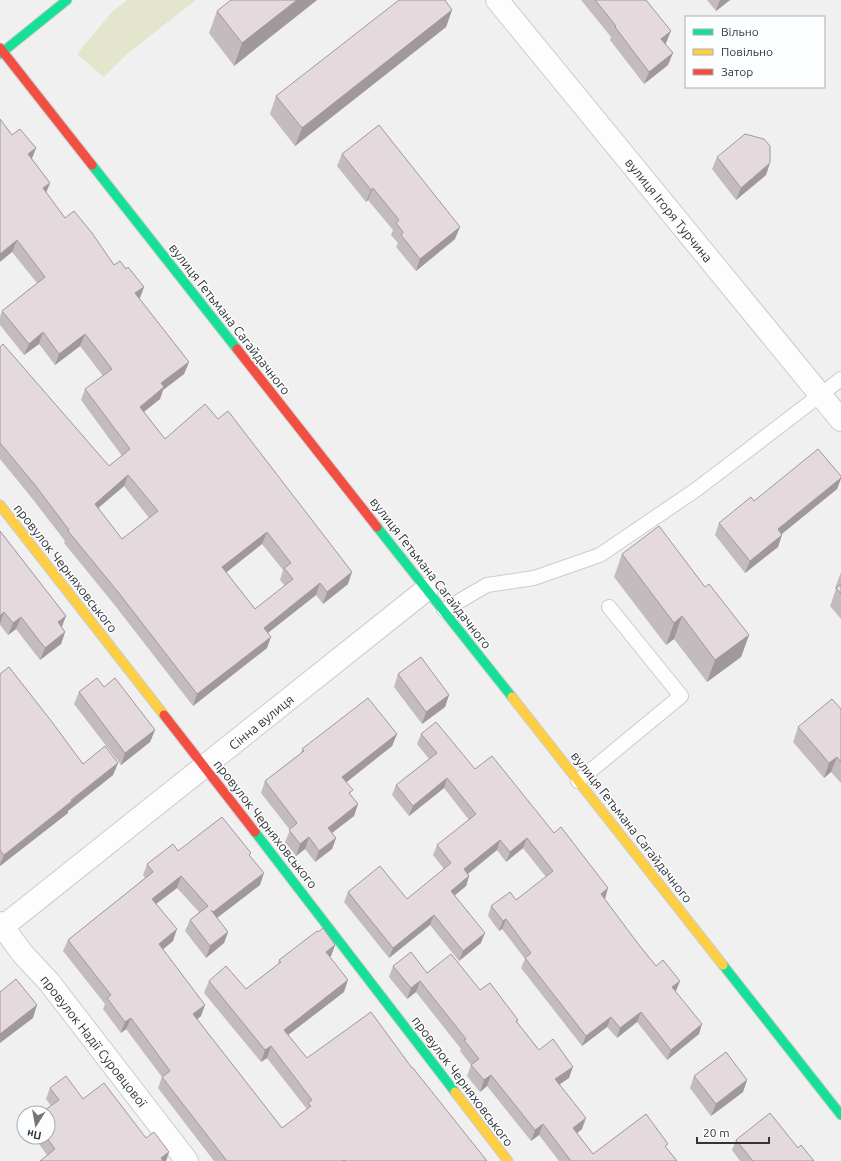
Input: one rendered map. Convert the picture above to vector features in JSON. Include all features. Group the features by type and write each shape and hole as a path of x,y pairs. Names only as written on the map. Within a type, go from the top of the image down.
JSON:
{"main road":[{"path":"1,51 67,0"},
{"name":"вулиця Гетьмана Сагайдачного","path":"1,51 444,610 841,1115"},
{"name":"провулок Черняховського","path":"0,505 205,766 508,1161"}],"street":[{"name":"вулиця Ігоря Турчина","path":"497,0 841,420"},
{"name":"Сінна вулиця","path":"1,926 427,589"},
{"name":"провулок Надії Суровцової","path":"1,926 22,953 49,982 187,1161"}],"lane":[{"path":"444,610 487,585 534,578 600,555 697,489 841,379"},
{"path":"578,781 681,696 609,607"}],"green space":[{"path":"127,0 196,0 128,53 104,77 77,54 111,13"}],"building":[{"path":"231,0 297,0 242,43 217,11"},
{"path":"399,0 445,0 452,10 302,128 276,96"},
{"path":"595,0 646,0 671,31 661,39 673,53 649,72 615,27 616,26"},
{"path":"0,119 12,135 20,129 36,148 28,154 50,183 43,188 65,218 74,211 92,233 114,265 120,261 126,269 128,267 144,287 135,293 189,362 161,383 164,387 140,407 165,439 205,404 218,419 228,411 352,572 327,592 320,583 264,628 271,637 197,694 118,592 68,531 69,530 35,485 0,443 0,347 3,344 109,466 130,449 85,389 112,369 85,334 59,354 43,332 29,344 2,311 45,277 17,240 0,254","holes":["128,475 158,511 122,539 95,504","267,532 291,563 284,568 293,579 255,609 222,567"]},
{"path":"379,125 460,227 420,259 401,235 403,232 396,223 399,220 373,188 371,190 342,154"},
{"path":"745,134 764,139 770,146 770,163 741,188 717,157"},
{"path":"818,449 841,476 841,478 778,529 782,535 750,561 719,523 751,497 754,501"},
{"path":"659,526 705,587 709,584 749,635 715,660 682,616 674,623 622,554"},
{"path":"0,531 66,616 58,622 65,632 45,648 21,617 13,623 4,612 0,616"},
{"path":"841,584 841,594 836,588"},
{"path":"421,657 449,695 426,712 398,674"},
{"path":"9,667 83,764 105,746 118,763 4,855 0,850 0,674"},
{"path":"97,678 104,687 115,678 155,730 125,753 79,692"},
{"path":"368,698 397,734 342,777 353,790 349,793 358,804 328,828 336,838 319,851 309,837 300,844 289,830 297,823 265,781 304,751 302,749"},
{"path":"832,699 841,709 841,762 837,757 829,763 798,727"},
{"path":"436,722 475,769 492,756 554,833 561,827 608,888 601,894 639,945 656,966 663,960 680,981 672,987 702,1024 671,1050 641,1012 620,1028 611,1017 586,1036 525,958 531,953 506,919 503,921 491,906 510,892 516,900 553,871 527,838 510,852 500,840 464,869 469,876 451,891 485,933 463,951 434,915 393,948 348,892 380,866 407,899 451,863 437,845 476,814 447,778 413,806 396,785 437,753 421,734"},
{"path":"222,817 251,853 249,855 264,873 213,912 211,910 228,932 210,946 190,920 208,906 181,876 152,899 177,929 159,944 205,1005 193,1014 282,1128 311,1106 308,1103 312,1100 271,1046 265,1050 209,981 226,966 246,989 281,962 279,960 323,928 335,945 326,952 348,980 284,1030 307,1058 371,1012 412,1068 487,1161 227,1161 162,1077 170,1071 131,1018 125,1022 107,998 111,995 68,940 153,872 147,864 173,844 178,851"},
{"path":"411,952 427,973 451,954 480,990 490,983 518,1020 516,1021 539,1050 553,1039 573,1067 555,1079 586,1118 573,1128 593,1154 646,1114 668,1144 665,1146 677,1161 571,1161 543,1124 535,1130 491,1075 484,1080 471,1065 479,1059 464,1040 466,1039 420,981 411,988 393,966"},
{"path":"16,979 37,1005 0,1034 0,992"},
{"path":"726,1052 747,1080 716,1104 694,1076"},
{"path":"66,1076 83,1099 104,1083 146,1138 154,1132 169,1152 161,1158 163,1161 40,1161 55,1149 52,1145 56,1145 56,1105 52,1105 59,1100 50,1088"},
{"path":"770,1113 798,1148 801,1145 814,1161 753,1161 736,1140"}],"traffic: fast":[{"path":"0,54 67,0"},
{"path":"92,165 237,349"},
{"path":"377,527 512,697"},
{"path":"255,832 455,1092"},
{"path":"723,965 841,1115"}],"traffic: slow":[{"path":"0,505 164,715"},
{"path":"512,697 723,965"},
{"path":"455,1092 508,1161"}],"traffic: jam":[{"path":"0,48 92,165"},
{"path":"237,349 377,527"},
{"path":"164,715 255,832"}]}
